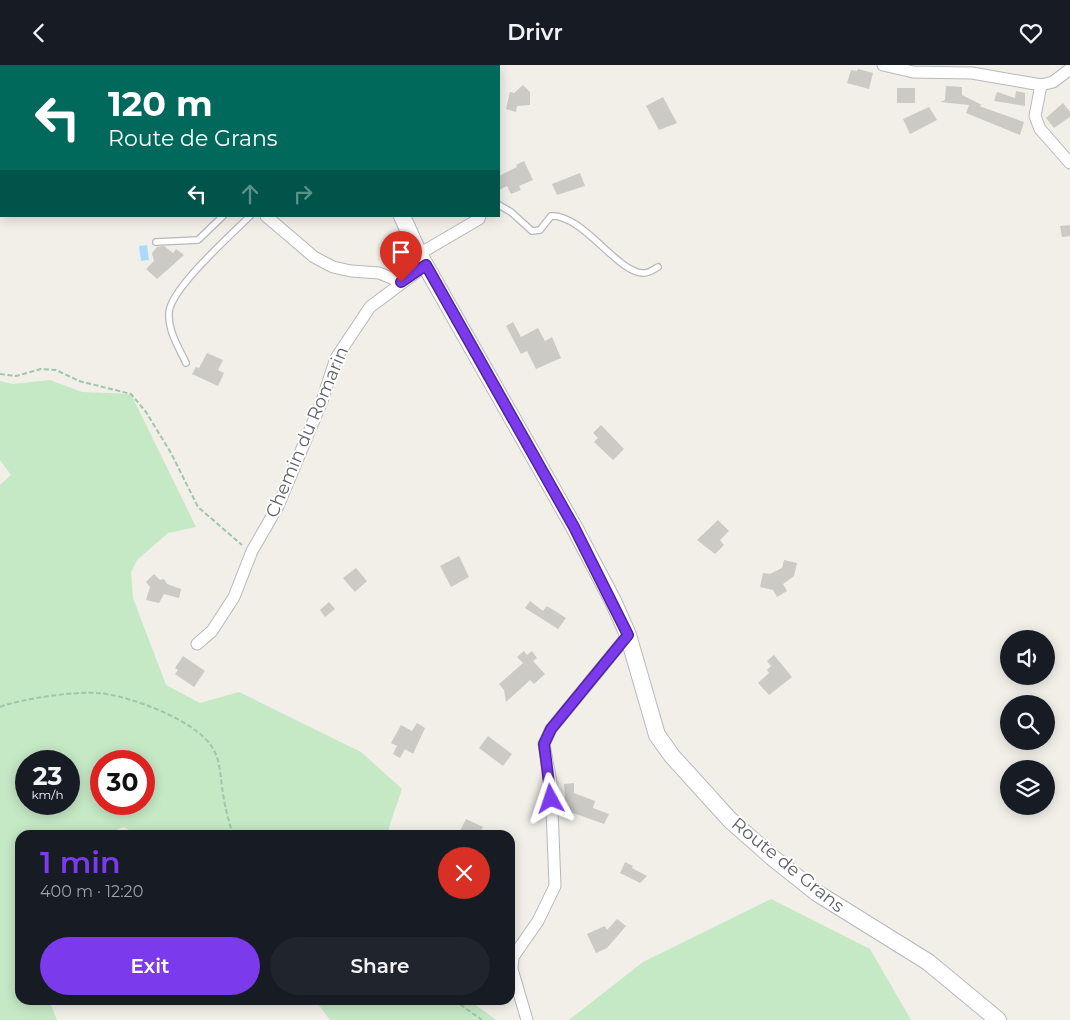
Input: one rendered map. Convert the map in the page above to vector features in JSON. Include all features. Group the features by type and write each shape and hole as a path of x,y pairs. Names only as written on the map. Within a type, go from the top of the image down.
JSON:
{"street":[{"path":"883,65 913,72 972,73 1040,85 1053,82 1070,69"},
{"path":"1040,85 1035,116 1040,129 1070,163"},
{"path":"267,217 295,243 320,261 351,271 379,273 401,282"},
{"name":"Route de Grans","path":"402,217 422,259 574,527 628,635 657,735 672,757 730,820 817,893 928,962 998,1020"},
{"name":"Chemin du Romarin","path":"197,644 212,631 234,597 252,551 278,506 322,401 336,358 370,307 401,282 422,259 480,217"},
{"path":"515,953 538,921 555,886 551,783 544,744 551,729 628,635"},
{"path":"515,979 527,1020"}],"lane":[{"path":"500,206 518,217 532,231 540,230 551,216 561,217 595,239 635,271 645,273 658,267"},
{"path":"156,242 198,240 222,217"},
{"path":"186,363 173,336 169,312 178,290 249,217"}],"path":[{"path":"0,374 16,376 41,369 56,369 79,381 131,394 161,437 198,507 233,539 252,551"},
{"path":"0,707 16,701 96,692 146,705 195,729 211,746 221,766 222,787 232,830"},
{"path":"461,1005 482,1020"}],"green space":[{"path":"50,380 82,392 131,394 196,527 168,533 137,560 131,572 133,598 166,685 200,703 239,692 361,752 402,789 389,830 129,830 123,827 117,830 15,830 15,1005 51,1005 57,1020 0,1020 0,485 11,475 0,460 0,381 13,384"},
{"path":"771,899 870,949 911,1020 569,1020 643,962"},
{"path":"319,1005 476,1005 496,1020 330,1020"}],"water":[{"path":"147,245 149,260 141,261 139,246"}],"building":[{"path":"858,69 873,73 869,89 847,83 851,70 857,71"},
{"path":"523,85 530,92 530,105 517,106 516,112 506,109 510,92 514,93"},
{"path":"946,86 962,87 962,95 982,105 979,106 1024,122 1020,135 966,113 969,105 940,102 945,100"},
{"path":"897,88 915,88 915,103 897,103"},
{"path":"1016,91 1025,93 1025,106 994,101 997,92 1015,98"},
{"path":"663,97 677,123 659,130 646,106"},
{"path":"1063,103 1070,112 1070,117 1054,128 1046,118"},
{"path":"929,107 937,120 910,134 903,119"},
{"path":"524,161 533,180 519,186 521,190 511,194 507,186 500,190 500,176 517,167 516,165"},
{"path":"580,173 585,186 557,195 552,184"},
{"path":"1070,225 1070,236 1062,237 1060,226"},
{"path":"164,246 173,253 176,249 184,255 157,279 146,269 154,261 152,253 157,247"},
{"path":"513,322 521,337 538,328 545,341 552,337 561,358 536,369 527,351 521,354 506,326"},
{"path":"207,353 223,360 218,370 224,373 218,386 192,374 196,367 199,368"},
{"path":"601,425 624,449 613,460 594,442 598,438 593,433"},
{"path":"718,520 729,531 720,540 724,545 715,554 697,540"},
{"path":"459,556 469,577 451,587 440,566"},
{"path":"784,560 797,563 794,576 783,584 787,591 777,597 773,590 760,587 763,573 770,574 782,568"},
{"path":"356,568 367,581 355,592 343,578"},
{"path":"154,574 160,580 164,579 167,584 181,589 179,598 164,594 159,603 146,600 150,587 146,582"},
{"path":"530,601 543,611 547,606 566,618 558,629 525,608"},
{"path":"329,602 335,609 325,617 320,610"},
{"path":"524,651 527,655 532,651 537,658 533,661 545,674 534,684 530,680 506,702 504,690 499,684 523,663 517,657"},
{"path":"774,655 792,677 769,695 758,683 769,673 767,670 771,666 767,661"},
{"path":"183,656 205,671 194,687 175,674 178,670 175,668"},
{"path":"417,723 425,728 413,754 405,749 400,758 393,754 397,746 391,743 401,725 412,731"},
{"path":"488,736 512,754 503,766 479,748"},
{"path":"574,783 574,793 595,801 593,808 609,814 604,824 566,812 564,784"},
{"path":"466,819 483,827 482,830 460,830"},
{"path":"625,862 647,876 640,883 620,873"},
{"path":"617,919 626,926 607,948 596,953 587,934 605,926 607,930"}],"route":[{"path":"401,282 426,265 574,527 613,601 628,635 551,729 544,744 551,783 551,799"}]}
